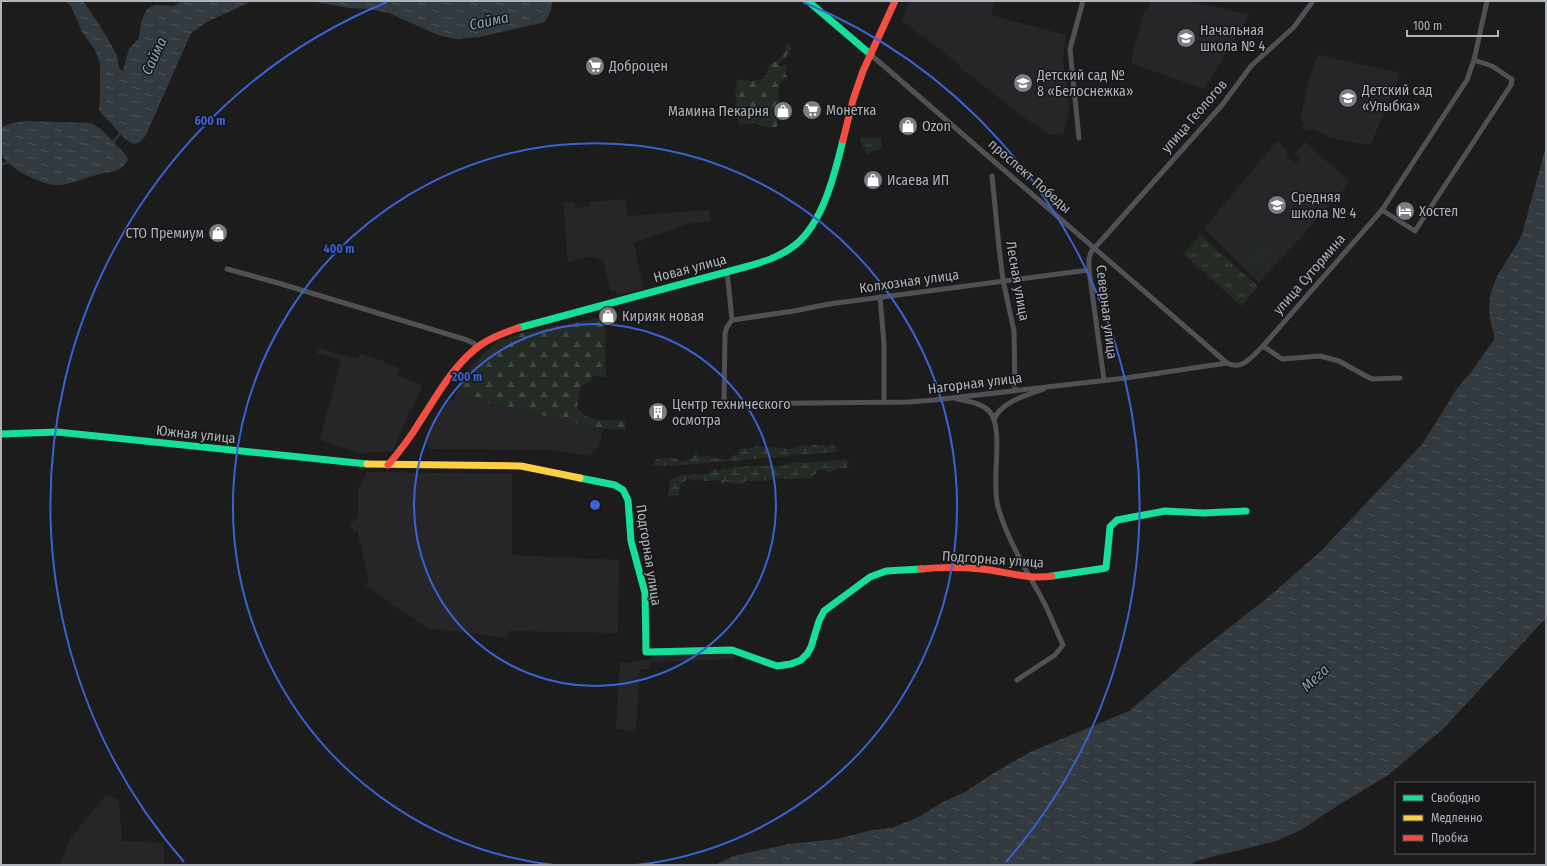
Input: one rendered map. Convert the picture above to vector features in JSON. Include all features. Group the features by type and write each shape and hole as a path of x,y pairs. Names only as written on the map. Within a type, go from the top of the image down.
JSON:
{"street":[{"name":"проспект Победы","path":"808,1 1227,363 1233,366 1238,366"},
{"name":"Новая улица","path":"388,465 403,448 454,373 464,360 479,346 500,335 532,325 768,260 799,242 810,228 825,202 855,92 870,54 895,1"},
{"path":"1079,138 1070,50 1083,1"},
{"name":"улица Геологов","path":"1094,248 1222,105 1251,66 1294,27 1313,1"},
{"name":"улица Сутормина","path":"1238,366 1246,363 1263,346 1382,210 1467,80 1474,60 1487,1"},
{"path":"1382,210 1415,231 1511,85 1512,80 1510,78 1492,66 1474,60"},
{"name":"Лесная улица","path":"992,176 998,247 1014,332 1015,390"},
{"name":"Северная улица","path":"1094,248 1089,256 1089,270 1104,380"},
{"path":"227,269 467,340 479,346"},
{"name":"Колхозная улица","path":"732,320 880,297 1089,270"},
{"path":"727,271 732,308 732,320"},
{"path":"880,297 884,344 884,402"},
{"name":"Нагорная улица","path":"732,320 725,333 724,404 909,402 1137,377 1227,363"},
{"path":"1263,346 1282,358 1320,356 1339,361 1372,379 1400,378"},
{"path":"994,420 999,411 1015,400 1056,385"},
{"path":"954,398 987,409 994,420 996,440 997,504 1010,538 1063,645 1055,656 1017,680"},
{"name":"Южная улица","path":"1,434 57,432 357,464 388,465"},
{"name":"Подгорная улица","path":"388,465 521,466 619,486 625,493 628,500 631,541 644,587 646,652 732,650 771,665 784,665 803,658 808,654 814,642 821,616 828,608 849,594 870,577 880,572 907,568 946,567 981,569 1029,577 1048,577 1106,568 1110,527 1113,523 1121,519 1165,511 1202,513 1246,511"}],"shaded area":[{"name":"Детский сад № 8 «Белоснежка»","path":"909,1 994,1 991,15 1066,35 1063,59 1069,111 1063,134 1049,134 1025,118 962,69 955,61 902,21"},
{"name":"Начальная школа № 4","path":"1150,1 1189,1 1249,15 1204,89 1133,64 1131,60 1144,12 1147,12"},
{"name":"Детский сад «Улыбка»","path":"1318,55 1401,73 1371,144 1360,144 1328,137 1312,129 1311,131 1302,128 1304,122 1300,120 1310,76"},
{"name":"Средняя школа № 4","path":"1277,141 1287,149 1287,156 1295,164 1301,158 1295,153 1305,142 1348,180 1349,184 1259,283 1205,230 1205,227"},
{"path":"626,199 627,216 709,210 711,221 687,224 634,243 643,289 617,295 616,290 611,291 603,260 593,257 574,259 574,261 568,262 563,203 574,202 575,208 590,206 590,202"},
{"path":"317,348 358,359 360,354 384,361 384,363 400,368 397,375 422,385 393,451 359,453 320,440 341,360 316,353"},
{"path":"456,393 463,395 463,397 603,429 599,447 589,456 555,450 430,449 425,438 435,416 451,400 454,401"},
{"path":"367,472 512,474 512,555 619,560 618,633 508,631 507,638 427,628 365,585 369,580 357,530 355,532 349,525 358,517 358,488"},
{"path":"734,652 734,659 651,662 650,669 640,669 636,731 616,729 620,662 632,663 633,661 650,660 651,655"},
{"path":"106,795 119,800 122,841 164,843 164,865 60,865 71,837"}],"green space":[{"path":"787,42 791,49 789,54 786,55 786,58 778,64 780,66 787,66 785,74 788,77 778,85 780,87 778,92 780,106 776,112 778,118 777,127 765,127 754,122 751,124 740,124 736,117 737,109 735,105 737,101 735,94 737,80 752,81 765,78 769,65 781,56 785,50"},
{"path":"860,137 881,138 882,148 867,154 861,144"},
{"path":"1200,235 1258,286 1242,306 1183,254"},
{"path":"1261,241 1274,253 1259,270 1245,258"},
{"path":"603,317 606,377 592,376 591,381 581,386 577,407 584,415 597,420 625,420 626,430 603,429 463,397 463,395 456,393 459,390 466,374 483,354 498,341 522,333"},
{"path":"813,444 819,446 824,444 825,446 832,445 836,447 837,452 682,465 652,465 657,458 672,458 682,461 692,457 696,452 700,457 708,456 727,460 734,455 738,455 739,449 741,448 752,448 756,446 790,449 806,445 810,447"},
{"path":"844,459 849,462 849,465 846,468 837,468 830,473 822,469 812,478 747,480 742,484 733,484 725,481 723,485 718,480 704,481 701,479 696,481 687,479 680,485 679,495 668,496 670,480 680,475 708,474 711,470 715,469 720,471 723,468 730,469 736,466 742,467 759,465 765,467 767,465 783,465 792,462 801,463"}],"water":[{"path":"64,1 83,1 99,24 117,55 119,68 123,71 129,49 139,38 141,22 147,9 155,5 173,6 183,1 252,1 207,22 191,33 146,135 138,143 134,143 123,137 99,110 100,63 95,50 82,32 71,6"},
{"path":"310,1 552,1 551,10 545,22 480,37 455,39 438,35 389,13"},
{"path":"25,121 91,123 101,129 126,155 128,160 118,170 91,176 63,185 51,184 34,179 9,164 1,152 1,127"},
{"name":"Мега","path":"1546,146 1546,618 1442,730 1387,776 1301,830 1276,841 1199,860 1189,865 715,865 734,856 751,852 789,844 837,839 872,830 891,828 919,817 941,803 965,792 1030,752 1129,711 1198,652 1266,599 1321,551 1423,443 1456,390 1494,340 1489,311 1492,289 1499,273 1522,234"}],"waterway":[{"path":"113,142 120,134"},
{"name":"Сайма","path":"1,165 9,162"}],"traffic: fast":[{"path":"808,1 870,54"},
{"path":"518,328 752,265 771,259 783,253 805,236 820,211 832,182 843,140"},
{"path":"1,434 57,432 367,464"},
{"path":"580,478 615,485 623,490 628,500 631,541 645,593 646,652 732,650 777,666 791,664 801,660 807,654 824,611 870,577 886,571 921,569"},
{"path":"1052,576 1106,568 1110,527 1117,520 1165,511 1203,513 1246,511"}],"traffic: slow":[{"path":"367,464 521,466 580,478"}],"traffic: jam":[{"path":"843,140 853,100 863,71 895,1"},
{"path":"388,465 412,434 439,391 463,361 486,341 518,328"},
{"path":"921,569 966,568 1034,577 1052,576"}],"place":[{"name":"Начальная школа № 4","path":"1186,38"},
{"name":"Доброцен","path":"595,66"},
{"name":"Детский сад № 8 «Белоснежка»","path":"1023,83"},
{"name":"Детский сад «Улыбка»","path":"1348,98"},
{"name":"Монетка","path":"812,110"},
{"name":"Мамина Пекарня","path":"783,111"},
{"name":"Ozon","path":"908,126"},
{"name":"Исаева ИП","path":"873,180"},
{"name":"Средняя школа № 4","path":"1277,205"},
{"name":"Хостел","path":"1405,211"},
{"name":"СТО Премиум","path":"218,233"},
{"name":"Кирияк новая","path":"608,316"},
{"name":"Центр технического осмотра","path":"658,412"}]}
